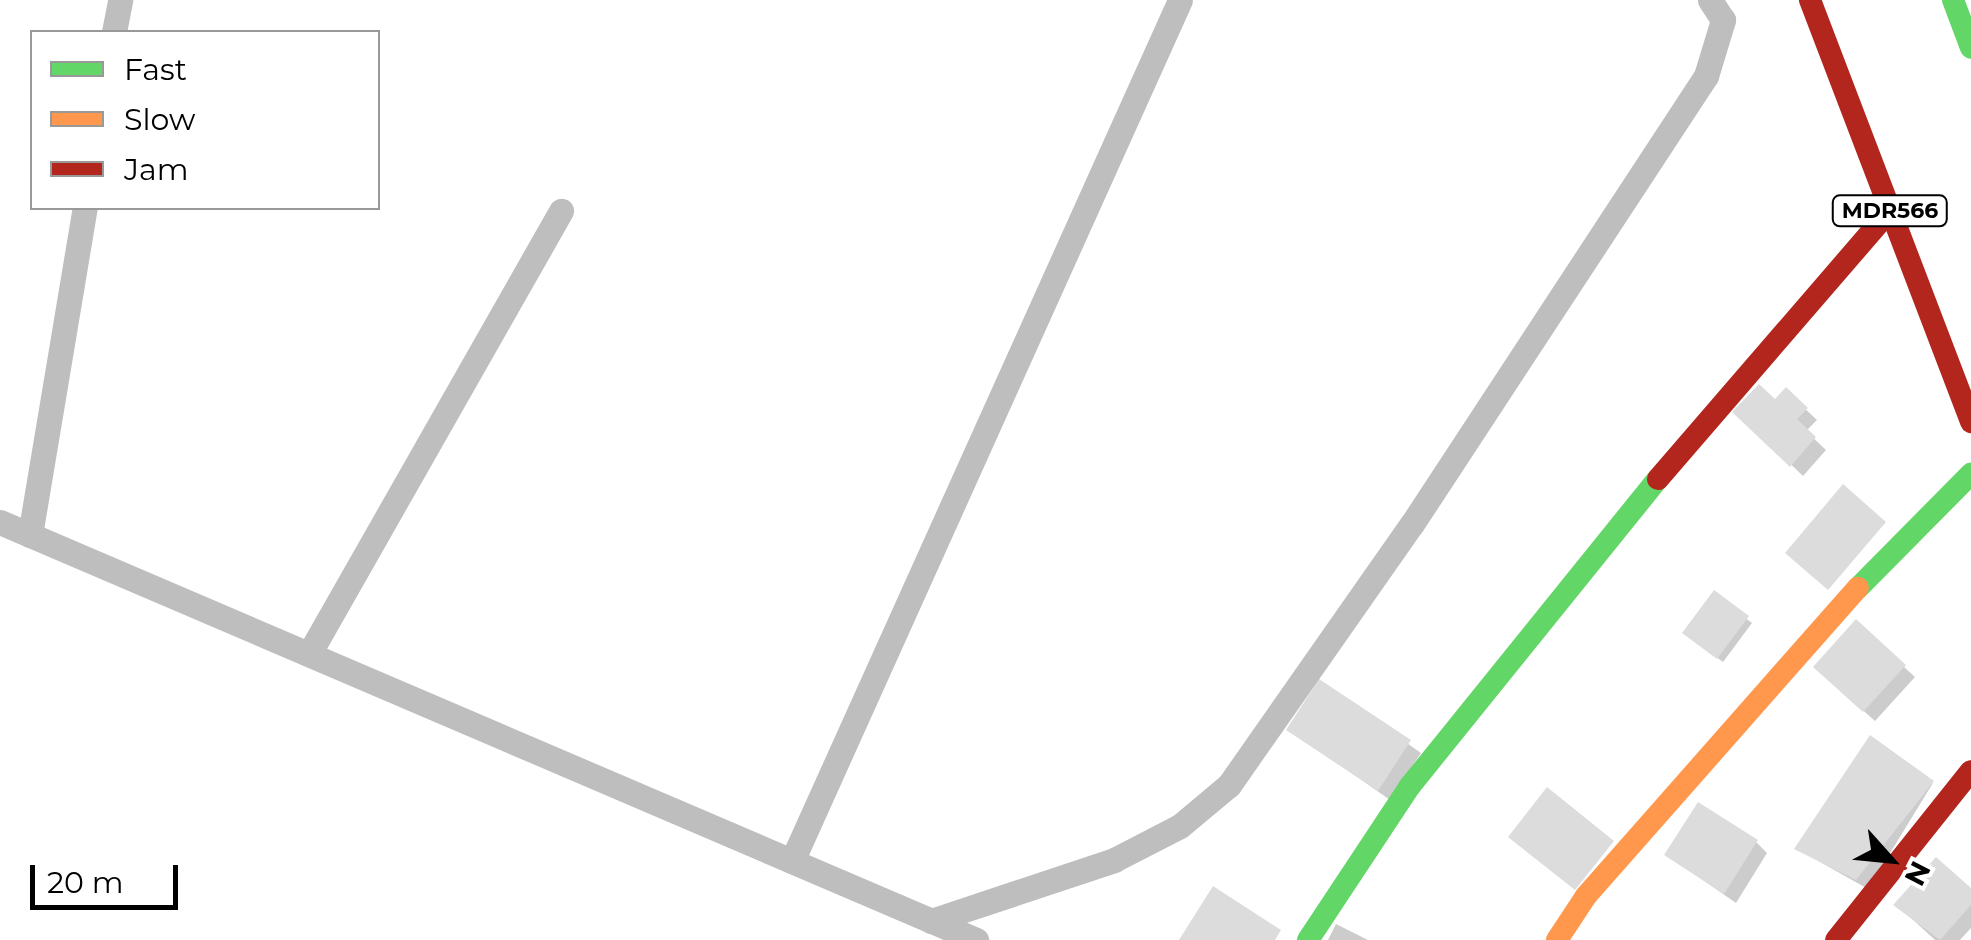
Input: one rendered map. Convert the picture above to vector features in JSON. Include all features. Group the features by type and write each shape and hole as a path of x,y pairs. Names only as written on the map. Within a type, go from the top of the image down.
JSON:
{"street":[{"name":"MDR566","path":"1810,0 1971,422"},
{"path":"1953,0 1971,48"},
{"path":"1308,940 1410,786 1697,430 1890,210"},
{"path":"1557,940 1586,896 1844,602 1971,474"},
{"path":"1836,940 1971,771"}],"lane":[{"path":"114,30 120,0"},
{"path":"792,861 1180,0"},
{"path":"931,920 1114,860 1180,826 1229,786 1412,524 1706,76 1723,20 1710,0"},
{"path":"30,535 85,210"},
{"path":"309,654 561,211"},
{"path":"0,522 976,940"}],"building":[{"path":"1759,384 1775,399 1786,387 1808,408 1797,419 1816,437 1790,467 1732,412"},
{"path":"1843,484 1886,522 1828,590 1785,553"},
{"path":"1714,590 1749,616 1717,659 1682,633"},
{"path":"1856,619 1906,665 1863,712 1813,667"},
{"path":"1319,679 1411,740 1378,791 1286,730"},
{"path":"1870,735 1934,781 1856,880 1794,849"},
{"path":"1547,787 1614,841 1575,890 1508,837"},
{"path":"1698,802 1758,840 1724,894 1664,855"},
{"path":"1936,857 1971,888 1971,905 1940,940 1893,905"},
{"path":"1213,886 1281,930 1275,940 1179,940"}],"traffic: fast":[{"path":"1953,0 1971,48"},
{"path":"1858,588 1971,474"},
{"path":"1308,940 1410,786 1658,479"}],"traffic: slow":[{"path":"1557,940 1586,896 1858,588"}],"traffic: jam":[{"path":"1810,0 1971,422"},
{"path":"1658,479 1890,210"},
{"path":"1836,940 1971,771"}]}
